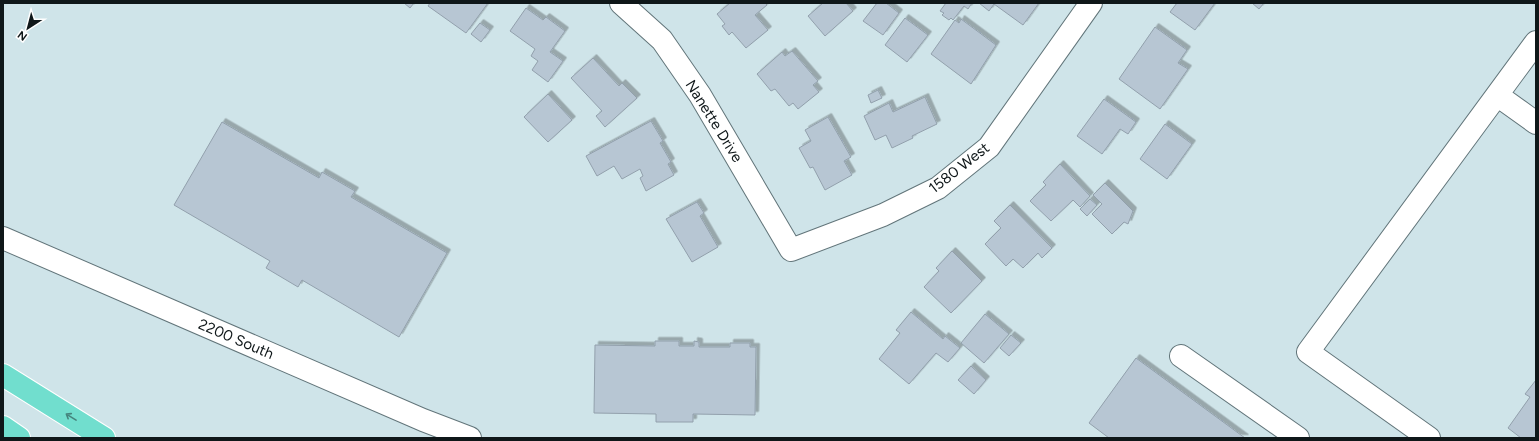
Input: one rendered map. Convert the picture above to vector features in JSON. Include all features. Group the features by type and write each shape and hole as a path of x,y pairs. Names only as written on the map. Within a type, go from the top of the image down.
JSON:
{"highway":[{"path":"3,375 104,438"},
{"path":"3,427 19,438"}],"street":[{"name":"Nanette Drive","path":"622,3 662,40 687,77 791,250"},
{"name":"1580 West","path":"791,250 883,215 938,188 989,147 1091,3"},
{"path":"1429,438 1308,352 1536,42"},
{"path":"1497,95 1536,124"},
{"name":"2200 South","path":"3,238 416,417 470,438"},
{"path":"1181,356 1298,438"}],"building":[{"path":"404,3 414,3 410,8"},
{"path":"430,3 488,3 466,33 428,6"},
{"path":"730,3 765,3 767,5 755,15 768,30 746,48 732,32 729,35 722,26 725,24 717,14"},
{"path":"823,3 846,3 853,11 825,36 808,16"},
{"path":"877,3 886,3 899,13 883,35 863,21"},
{"path":"946,3 972,3 968,9 964,6 953,20 951,18 949,20 942,15 944,13 940,11"},
{"path":"979,3 1039,3 1023,25 994,4 989,11"},
{"path":"1177,3 1215,3 1195,30 1170,12"},
{"path":"1252,3 1264,3 1259,9"},
{"path":"526,8 543,20 546,17 565,31 550,52 563,61 548,82 532,70 538,61 531,56 535,49 510,31"},
{"path":"905,18 928,35 907,62 885,45"},
{"path":"961,19 996,45 971,84 931,54 955,20 959,23"},
{"path":"480,23 490,30 481,42 471,34"},
{"path":"1155,27 1187,50 1178,63 1188,69 1160,109 1119,79"},
{"path":"792,51 818,81 813,85 819,92 798,109 793,103 789,106 775,89 771,91 757,74 782,52 785,56"},
{"path":"593,58 619,86 622,83 637,98 605,127 596,116 602,111 571,78"},
{"path":"878,90 882,98 871,103 868,95"},
{"path":"548,94 572,120 548,142 524,117"},
{"path":"925,97 937,124 892,148 886,135 875,140 864,116 889,103 893,112"},
{"path":"1104,99 1136,122 1128,134 1120,129 1102,154 1077,136"},
{"path":"828,117 851,157 844,161 852,175 825,190 813,167 810,168 799,148 811,141 805,130"},
{"path":"651,121 663,141 660,143 671,162 668,164 674,175 646,191 640,178 643,176 640,169 622,179 614,166 597,176 586,156"},
{"path":"222,122 319,178 322,172 355,191 351,197 447,253 399,337 302,280 298,287 266,268 270,261 174,205"},
{"path":"1165,124 1192,144 1167,179 1140,159"},
{"path":"1060,164 1090,196 1080,207 1073,200 1051,221 1030,201 1046,185 1043,182"},
{"path":"1105,183 1133,211 1128,224 1124,222 1112,234 1092,214 1102,204 1093,195"},
{"path":"1090,199 1097,205 1087,216 1080,209"},
{"path":"697,202 704,213 700,216 718,247 692,262 666,219"},
{"path":"1010,205 1052,248 1042,258 1038,253 1023,268 1013,259 1006,266 985,244 1001,228 994,221"},
{"path":"952,251 982,281 951,313 924,287 939,271 936,268"},
{"path":"911,312 943,339 945,336 960,348 948,362 936,353 909,384 879,359 900,333 896,330"},
{"path":"985,314 1009,334 984,363 961,343"},
{"path":"1011,335 1021,343 1009,356 1000,348"},
{"path":"655,341 679,341 679,346 694,346 694,341 699,342 699,347 730,347 730,343 750,343 750,347 756,347 755,415 693,414 693,422 656,422 656,414 594,413 595,345 655,346"},
{"path":"1136,358 1245,438 1109,438 1089,423"},
{"path":"971,366 986,380 974,394 958,380"},
{"path":"1536,380 1536,438 1521,438 1508,428 1530,397 1525,394"}]}
